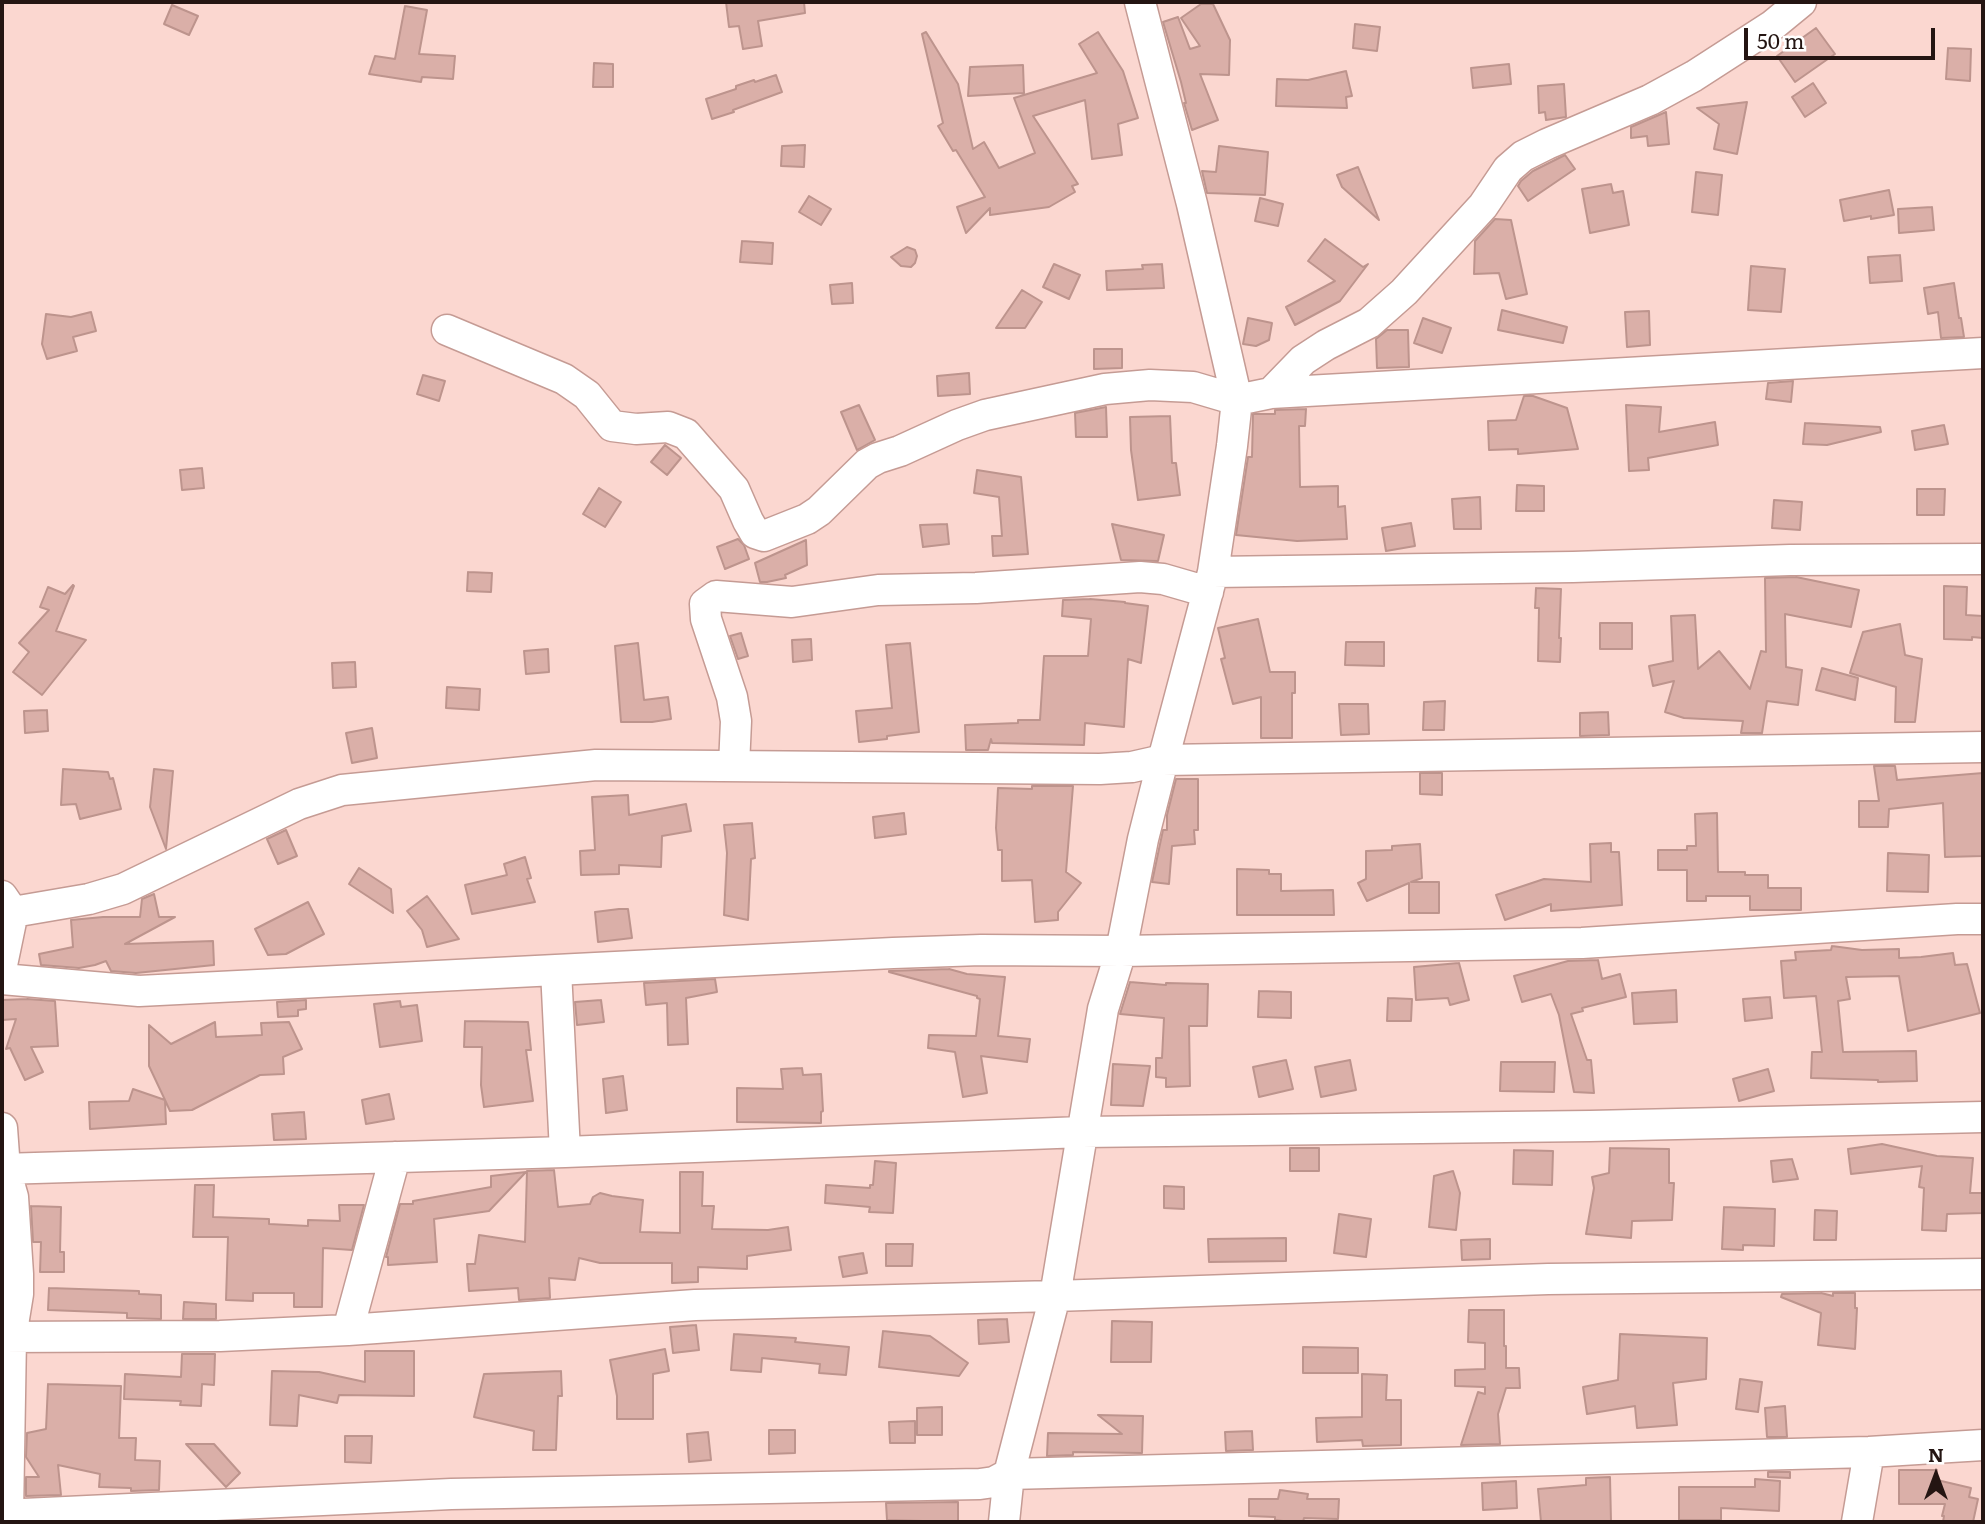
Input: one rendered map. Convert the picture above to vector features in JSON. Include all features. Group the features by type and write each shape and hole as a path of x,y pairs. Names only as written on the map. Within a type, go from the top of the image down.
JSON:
{"street":[{"path":"1004,1522 1009,1474 1055,1296 1103,1009 1121,951 1143,839 1211,582 1237,400 1192,204 1140,2"},
{"path":"1271,393 1303,360 1368,323 1405,292 1483,206 1508,169 1523,156 1650,100 1683,82 1773,25 1801,2"},
{"path":"447,330 564,379 587,395 612,426 636,429 668,427 686,434 734,489 755,533 764,536 807,519 819,511 867,464 878,458 985,415 1105,389 1150,385 1193,387 1237,400 1271,393 1983,353"},
{"path":"734,766 736,721 732,697 706,620 705,604 716,596 792,602 861,591 976,588 1140,577 1211,582 1790,560 1983,559"},
{"path":"2,965 7,904 89,900 123,889 299,804 342,790 596,765 1100,769 1132,767 1163,760 1983,747"},
{"path":"2,979 139,991 905,952 1581,943 1983,919"},
{"path":"556,970 565,1152"},
{"path":"3,1169 565,1152 1082,1132 1590,1126 1983,1117"},
{"path":"2,1128 3,1169 13,1197 18,1274 18,1294 7,1337 5,1515 452,1494 980,1484 994,1482 1009,1474 1869,1452 1983,1445"},
{"path":"348,1330 395,1157"},
{"path":"7,1337 220,1336 348,1330 695,1305 1548,1279 1983,1274"},
{"path":"1857,1522 1869,1452"}],"building":[{"path":"726,2 804,2 805,13 758,21 762,46 743,49 739,26 729,27"},
{"path":"1201,4 1213,4 1230,40 1229,75 1200,74 1218,120 1192,130 1163,22 1178,17 1190,49 1200,46 1181,18"},
{"path":"172,5 198,16 189,35 164,24"},
{"path":"405,6 427,10 419,54 455,56 453,79 422,77 421,82 369,74 375,56 395,59"},
{"path":"1355,24 1380,27 1377,51 1353,48"},
{"path":"1816,28 1835,54 1795,82 1777,56"},
{"path":"926,32 958,84 973,149 984,142 999,168 1035,153 1014,98 1097,73 1079,44 1098,32 1123,71 1138,118 1118,124 1122,155 1092,159 1085,100 1033,116 1078,184 1072,186 1075,192 1049,207 990,215 990,208 966,233 957,207 985,197 938,126 943,123 922,34"},
{"path":"1948,48 1971,49 1970,81 1946,79"},
{"path":"594,63 613,64 613,87 593,87"},
{"path":"1509,64 1511,84 1473,88 1471,68"},
{"path":"1023,65 1024,93 968,96 970,67"},
{"path":"1346,71 1352,96 1346,97 1347,108 1276,106 1277,79 1308,80"},
{"path":"776,75 782,92 712,119 706,99 736,89 736,86"},
{"path":"1813,83 1826,103 1805,117 1792,97"},
{"path":"1564,84 1566,117 1546,120 1545,112 1539,113 1538,86"},
{"path":"1747,102 1737,154 1714,149 1719,124 1697,108"},
{"path":"1666,112 1669,144 1648,146 1647,136 1631,138 1631,127"},
{"path":"805,145 804,167 781,166 782,146"},
{"path":"1219,146 1268,152 1265,195 1207,193 1202,171 1216,172"},
{"path":"1565,155 1575,169 1528,201 1518,186 1521,181 1533,171"},
{"path":"1358,167 1379,220 1342,187 1337,175"},
{"path":"1696,172 1722,175 1718,215 1692,212"},
{"path":"1611,184 1613,193 1623,191 1629,225 1590,233 1582,189"},
{"path":"1889,190 1894,215 1844,221 1840,200"},
{"path":"809,196 831,209 821,225 799,212"},
{"path":"1260,198 1283,204 1278,226 1255,221"},
{"path":"1932,207 1934,230 1899,233 1898,209"},
{"path":"1495,219 1511,220 1527,294 1506,299 1499,273 1474,274 1475,241"},
{"path":"1325,239 1363,267 1368,264 1340,301 1295,325 1286,307 1335,281 1308,261"},
{"path":"742,241 773,243 772,264 740,262"},
{"path":"907,247 915,250 917,256 911,267 901,266 891,257"},
{"path":"1900,255 1902,281 1870,283 1868,257"},
{"path":"1054,264 1080,275 1069,299 1043,287"},
{"path":"1162,264 1164,288 1107,290 1106,271 1143,269 1142,265"},
{"path":"1751,266 1785,269 1781,312 1748,310"},
{"path":"852,283 853,303 832,304 830,285"},
{"path":"1954,283 1964,337 1941,338 1938,312 1928,314 1924,288"},
{"path":"1022,290 1042,302 1025,328 996,328"},
{"path":"1502,310 1567,327 1563,343 1498,330"},
{"path":"1649,311 1650,345 1627,347 1625,312"},
{"path":"91,312 96,331 73,337 77,351 47,359 42,344 46,314 71,317"},
{"path":"1248,318 1272,323 1269,340 1256,346 1243,344"},
{"path":"1423,318 1451,328 1442,353 1414,343"},
{"path":"1387,330 1408,330 1409,367 1377,368 1376,339"},
{"path":"1094,349 1122,349 1122,368 1094,369"},
{"path":"969,373 970,394 938,396 937,376"},
{"path":"423,375 445,381 439,401 417,394"},
{"path":"1793,381 1791,402 1766,399 1768,383"},
{"path":"1524,396 1533,396 1567,408 1578,449 1518,454 1518,449 1489,450 1488,421 1516,420"},
{"path":"859,405 875,440 857,450 841,412"},
{"path":"1626,405 1661,407 1659,432 1715,422 1718,445 1648,458 1649,470 1629,471"},
{"path":"1106,407 1107,437 1076,437 1075,413"},
{"path":"1306,409 1305,426 1299,426 1300,487 1338,486 1338,507 1345,506 1347,539 1297,541 1236,535 1248,457 1252,457 1253,414"},
{"path":"1170,416 1172,463 1176,463 1180,495 1138,500 1131,450 1130,417"},
{"path":"1805,423 1880,427 1881,432 1827,445 1803,444"},
{"path":"1944,425 1948,444 1915,450 1912,431"},
{"path":"665,445 681,458 667,475 651,462"},
{"path":"202,468 204,488 182,490 180,470"},
{"path":"977,470 1021,477 1028,554 993,556 992,536 1002,536 999,497 974,493"},
{"path":"1517,485 1544,486 1544,511 1516,511"},
{"path":"599,488 621,502 605,527 583,514"},
{"path":"1917,489 1945,489 1944,515 1917,515"},
{"path":"1480,497 1481,529 1454,529 1452,499"},
{"path":"1774,500 1802,502 1800,530 1772,528"},
{"path":"1411,523 1415,546 1386,551 1382,528"},
{"path":"947,524 949,544 923,547 920,525"},
{"path":"1112,524 1164,535 1158,561 1121,560"},
{"path":"738,539 744,545 749,559 725,569 717,547"},
{"path":"806,540 807,565 785,575 786,578 760,582 755,563"},
{"path":"468,572 492,573 491,592 467,591"},
{"path":"1796,577 1859,590 1851,627 1785,614 1786,667 1802,670 1798,705 1767,701 1762,733 1741,733 1743,721 1684,718 1665,712 1674,681 1653,686 1649,666 1673,661 1671,616 1695,615 1698,669 1719,651 1750,689 1761,651 1766,652 1765,578"},
{"path":"73,585 56,631 86,640 42,695 13,672 29,652 19,643 49,610 40,607 48,587 65,594"},
{"path":"1944,586 1967,587 1966,615 1983,616 1983,638 1944,639"},
{"path":"1536,588 1561,589 1560,662 1538,661 1539,608 1535,608"},
{"path":"1090,599 1148,606 1141,663 1128,659 1124,727 1085,723 1084,745 992,743 991,739 988,750 966,750 965,725 1040,720 1044,656 1088,656 1091,619 1062,616 1063,600"},
{"path":"1258,619 1270,672 1295,672 1292,738 1261,738 1261,697 1233,704 1221,659 1225,658 1218,628"},
{"path":"1600,623 1632,623 1632,649 1600,649"},
{"path":"1900,624 1905,655 1922,659 1915,722 1895,722 1896,687 1850,673 1863,632"},
{"path":"741,633 748,656 738,659 730,636"},
{"path":"811,639 812,660 793,662 792,640"},
{"path":"1346,642 1384,642 1384,666 1345,665"},
{"path":"638,643 644,700 668,697 671,719 621,722 615,646"},
{"path":"910,643 919,732 859,742 856,711 892,708 886,645"},
{"path":"548,649 549,672 526,674 524,651"},
{"path":"355,662 356,687 333,688 332,663"},
{"path":"1822,668 1858,678 1855,700 1816,690"},
{"path":"447,687 480,689 479,710 446,708"},
{"path":"1445,701 1444,730 1423,730 1424,702"},
{"path":"1339,704 1368,704 1369,734 1341,735"},
{"path":"47,710 48,731 25,733 24,711"},
{"path":"1608,712 1609,735 1580,736 1580,713"},
{"path":"372,728 377,758 352,763 346,733"},
{"path":"1874,766 1895,766 1897,780 1983,773 1983,856 1945,857 1943,803 1889,809 1888,827 1859,827 1859,801 1879,801"},
{"path":"63,769 108,772 110,779 113,778 121,809 80,819 76,804 61,805"},
{"path":"154,769 173,771 166,849 150,807"},
{"path":"1420,773 1442,773 1442,795 1420,794"},
{"path":"1176,779 1198,779 1198,830 1194,830 1195,844 1172,846 1169,884 1152,882 1163,830 1167,830 1167,815"},
{"path":"1032,786 1073,786 1066,872 1081,883 1058,912 1058,920 1035,922 1032,880 1002,881 1002,850 998,850 996,828 998,788 1032,789"},
{"path":"628,795 629,815 686,804 691,831 662,836 661,867 619,865 619,874 581,875 580,851 595,850 592,797"},
{"path":"904,813 906,834 875,838 873,817"},
{"path":"1717,813 1718,872 1768,875 1768,888 1801,888 1801,910 1750,910 1750,896 1706,896 1706,901 1687,901 1687,870 1658,870 1658,850 1687,850 1687,846 1696,846 1695,814"},
{"path":"752,823 755,858 751,859 748,920 724,915 727,853 724,825"},
{"path":"286,830 297,856 278,864 267,839"},
{"path":"1611,843 1611,852 1619,852 1622,905 1551,911 1551,904 1505,920 1496,895 1544,879 1591,882 1590,844"},
{"path":"1420,844 1422,878 1411,882 1439,882 1439,913 1409,913 1409,883 1367,901 1358,883 1366,879 1366,851 1392,850 1392,846"},
{"path":"1888,853 1929,855 1928,892 1887,891"},
{"path":"525,857 531,878 527,879 535,902 472,914 465,885 507,875 504,864"},
{"path":"359,868 391,889 393,913 349,884"},
{"path":"1237,869 1269,870 1269,874 1281,874 1281,891 1333,890 1334,915 1237,915"},
{"path":"154,894 159,917 175,917 125,944 213,941 214,965 136,973 111,971 106,961 79,968 41,965 39,954 73,947 71,920 140,917 142,899"},
{"path":"427,896 459,939 427,947 422,930 407,911"},
{"path":"308,902 324,934 286,954 268,955 255,929"},
{"path":"628,909 632,938 598,942 595,912"},
{"path":"1832,946 1862,950 1899,949 1899,958 1953,953 1955,965 1967,964 1980,1013 1908,1031 1899,976 1846,977 1850,999 1838,1001 1843,1052 1916,1051 1917,1081 1878,1082 1811,1078 1812,1052 1822,1052 1816,996 1784,998 1781,961 1796,960 1795,952 1831,950"},
{"path":"1598,960 1602,979 1620,974 1626,997 1582,1008 1583,1011 1571,1014 1587,1060 1591,1060 1594,1093 1574,1092 1559,1015 1551,994 1522,1002 1514,976 1568,961"},
{"path":"1459,963 1469,1000 1450,1005 1448,998 1416,1000 1414,967"},
{"path":"949,969 967,974 1005,977 998,1036 1030,1039 1027,1062 981,1056 987,1093 963,1097 955,1052 928,1048 929,1035 976,1036 980,999 889,972"},
{"path":"715,979 717,992 686,998 688,1044 668,1045 667,1003 646,1005 644,983"},
{"path":"1130,982 1208,984 1207,1026 1189,1026 1190,1086 1166,1087 1166,1078 1156,1077 1156,1058 1162,1058 1164,1018 1120,1014"},
{"path":"1676,990 1677,1022 1634,1024 1632,993"},
{"path":"1259,991 1291,992 1291,1018 1258,1017"},
{"path":"1770,997 1772,1018 1745,1021 1743,999"},
{"path":"1388,998 1412,999 1411,1021 1387,1021"},
{"path":"2,1000 55,1001 58,1046 31,1047 43,1072 25,1080 10,1048 6,1049 16,1019 2,1020"},
{"path":"306,1000 306,1009 298,1010 298,1016 278,1017 277,1002"},
{"path":"601,1000 604,1022 577,1025 575,1002"},
{"path":"400,1001 401,1007 417,1005 422,1041 380,1047 374,1004"},
{"path":"465,1021 528,1022 531,1050 526,1050 533,1101 484,1107 481,1085 482,1047 464,1047"},
{"path":"215,1022 216,1037 262,1035 261,1023 289,1022 302,1049 283,1057 284,1074 260,1075 192,1110 170,1111 149,1066 149,1025 171,1044"},
{"path":"1286,1060 1293,1089 1259,1097 1253,1067"},
{"path":"1350,1060 1356,1090 1321,1097 1315,1067"},
{"path":"1501,1062 1555,1062 1554,1092 1500,1091"},
{"path":"1113,1064 1150,1066 1143,1106 1111,1105"},
{"path":"802,1068 803,1075 821,1074 821,1123 737,1122 737,1088 783,1089 781,1069"},
{"path":"1768,1069 1774,1091 1739,1101 1733,1079"},
{"path":"623,1076 627,1110 606,1113 603,1079"},
{"path":"133,1089 165,1100 166,1124 90,1129 89,1102 129,1101"},
{"path":"389,1094 394,1119 366,1124 362,1100"},
{"path":"304,1112 306,1139 274,1140 272,1114"},
{"path":"1882,1144 1937,1156 1973,1158 1970,1193 1983,1193 1983,1213 1947,1214 1946,1231 1922,1230 1924,1188 1919,1187 1922,1166 1851,1174 1848,1149"},
{"path":"1290,1148 1319,1148 1319,1171 1290,1171"},
{"path":"1610,1148 1669,1149 1669,1183 1674,1183 1672,1220 1632,1221 1631,1238 1586,1234 1594,1188 1592,1177 1609,1173"},
{"path":"1514,1150 1553,1151 1552,1185 1513,1184"},
{"path":"1792,1159 1798,1179 1773,1182 1771,1161"},
{"path":"875,1161 896,1163 893,1213 869,1212 870,1207 825,1203 826,1185 870,1188 870,1185 873,1185"},
{"path":"554,1170 558,1207 590,1204 593,1197 600,1193 643,1200 640,1232 680,1233 680,1172 703,1172 702,1206 714,1206 712,1229 768,1230 788,1227 791,1250 747,1256 747,1269 698,1267 698,1282 672,1283 672,1263 600,1263 579,1258 575,1280 549,1278 550,1298 519,1300 518,1288 469,1291 467,1264 475,1264 479,1235 525,1242 527,1171"},
{"path":"1453,1171 1460,1193 1456,1230 1429,1227 1434,1176"},
{"path":"526,1172 489,1211 434,1219 437,1262 388,1265 386,1257 400,1204 413,1204 413,1201 491,1187 491,1176"},
{"path":"195,1185 214,1185 213,1217 269,1219 269,1224 308,1226 308,1220 340,1221 339,1205 364,1205 352,1250 323,1248 322,1307 294,1307 294,1293 253,1293 253,1301 226,1300 228,1237 193,1237"},
{"path":"1164,1186 1184,1187 1184,1209 1164,1208"},
{"path":"31,1206 61,1207 60,1252 64,1252 64,1272 40,1272 41,1242 33,1242"},
{"path":"1724,1207 1775,1209 1774,1246 1743,1245 1743,1250 1722,1249"},
{"path":"1815,1210 1837,1211 1836,1240 1814,1240"},
{"path":"1339,1214 1371,1219 1366,1257 1334,1253"},
{"path":"1286,1238 1286,1261 1209,1262 1208,1239"},
{"path":"1490,1239 1490,1259 1462,1260 1461,1240"},
{"path":"886,1244 913,1244 912,1266 886,1266"},
{"path":"863,1253 867,1273 843,1277 839,1257"},
{"path":"49,1288 139,1291 139,1294 161,1295 161,1319 127,1318 127,1313 48,1310"},
{"path":"1821,1293 1833,1296 1833,1293 1855,1293 1855,1349 1818,1345 1821,1313 1781,1297 1782,1294"},
{"path":"184,1302 216,1304 216,1319 183,1319"},
{"path":"1469,1310 1504,1310 1506,1368 1519,1368 1520,1388 1506,1388 1498,1414 1500,1444 1461,1445 1478,1392 1485,1394 1485,1387 1455,1386 1455,1370 1485,1369 1485,1343 1468,1342"},
{"path":"1007,1319 1009,1342 979,1344 978,1320"},
{"path":"1112,1321 1152,1322 1151,1362 1111,1362"},
{"path":"696,1325 699,1350 673,1353 670,1327"},
{"path":"883,1331 930,1336 968,1363 959,1376 879,1367"},
{"path":"734,1334 796,1338 795,1342 849,1347 846,1375 819,1373 820,1364 762,1358 761,1372 731,1370"},
{"path":"1620,1334 1707,1338 1706,1379 1673,1383 1677,1425 1637,1428 1635,1406 1587,1414 1583,1387 1618,1380"},
{"path":"1303,1347 1358,1348 1358,1373 1303,1373"},
{"path":"665,1349 669,1371 653,1374 653,1419 617,1419 617,1396 610,1360"},
{"path":"365,1351 414,1351 414,1396 339,1395 337,1403 299,1395 297,1426 270,1425 272,1371 319,1372 365,1382"},
{"path":"182,1354 215,1354 214,1385 202,1384 201,1406 180,1405 181,1401 124,1399 125,1374 181,1377"},
{"path":"561,1371 562,1396 558,1396 556,1450 533,1450 534,1431 474,1417 484,1374"},
{"path":"1362,1374 1387,1375 1386,1400 1401,1400 1401,1445 1363,1446 1362,1440 1317,1442 1316,1418 1362,1417"},
{"path":"1740,1379 1762,1382 1758,1412 1736,1409"},
{"path":"48,1384 121,1386 119,1438 136,1438 135,1460 160,1461 159,1490 131,1491 131,1488 99,1487 100,1474 58,1465 61,1495 26,1496 26,1477 39,1477 26,1457 27,1433 46,1429"},
{"path":"1785,1406 1787,1437 1767,1437 1765,1408"},
{"path":"942,1407 942,1435 917,1435 917,1408"},
{"path":"1098,1415 1143,1416 1142,1453 1073,1452 1073,1455 1047,1456 1048,1433 1122,1434"},
{"path":"915,1421 915,1443 890,1443 889,1422"},
{"path":"769,1430 795,1430 795,1453 769,1454"},
{"path":"1252,1431 1253,1450 1226,1451 1225,1432"},
{"path":"708,1432 711,1460 689,1462 687,1434"},
{"path":"345,1436 372,1436 371,1463 345,1462"},
{"path":"186,1444 214,1444 240,1473 226,1487"},
{"path":"1899,1470 1937,1470 1937,1480 1971,1488 1969,1497 1978,1499 1973,1522 1943,1522 1945,1504 1899,1504"},
{"path":"1768,1472 1790,1472 1790,1478 1768,1477"},
{"path":"1610,1477 1611,1522 1541,1522 1538,1489 1586,1485 1586,1478"},
{"path":"1755,1479 1780,1481 1779,1511 1721,1508 1721,1520 1679,1520 1679,1487 1755,1487"},
{"path":"1516,1481 1517,1508 1483,1510 1482,1483"},
{"path":"1280,1490 1308,1494 1307,1499 1339,1499 1338,1519 1304,1518 1303,1522 1291,1522 1275,1520 1275,1517 1249,1516 1249,1499 1278,1499"},
{"path":"958,1502 958,1522 887,1520 886,1503"}]}
